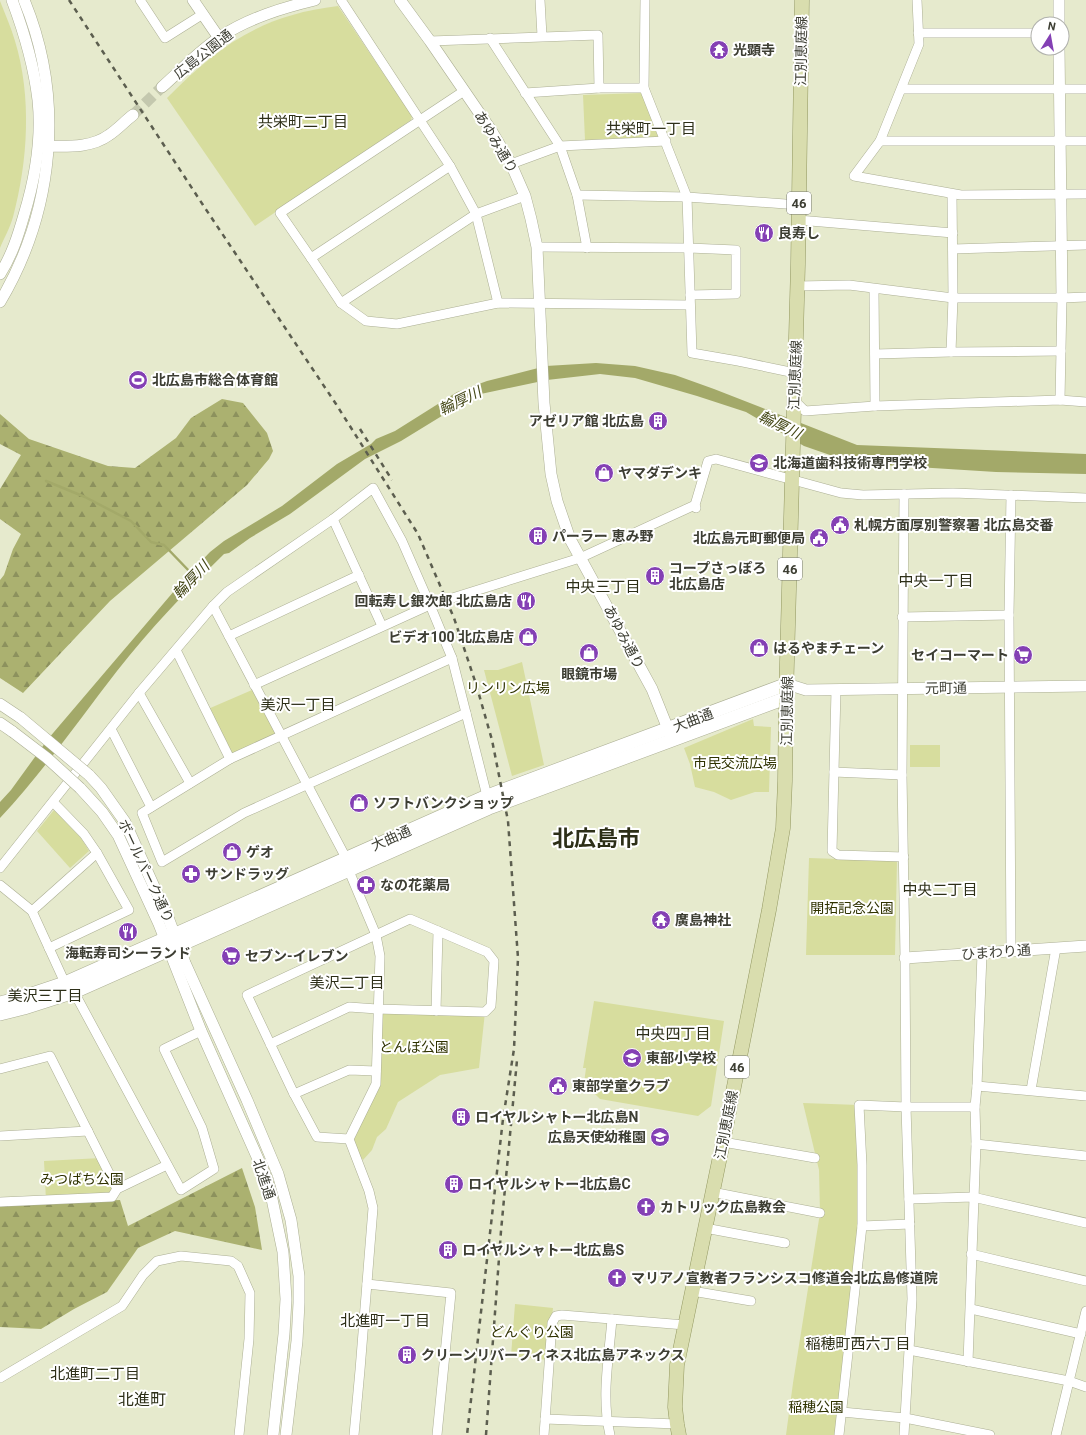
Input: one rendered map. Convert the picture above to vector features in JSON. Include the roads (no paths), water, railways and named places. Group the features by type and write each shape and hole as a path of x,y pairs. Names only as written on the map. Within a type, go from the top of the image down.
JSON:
{"main road":[{"name":"江別恵庭線","path":"678,1430 675,1407 677,1365 769,910 783,828 799,204 802,0"},
{"name":"大曲通","path":"347,864 671,734 681,723 787,691"},
{"name":"大曲通","path":"0,1014 24,1008 172,943 347,864 487,796 671,734"},
{"name":"大曲通","path":"0,1003 70,987"}],"street":[{"path":"0,302 19,267 37,217 44,187 43,146 35,82 28,50 12,0"},
{"path":"0,274 9,260 20,230 43,146 48,112 42,63 33,26 24,0"},
{"path":"140,0 165,38 203,14"},
{"path":"193,0 219,38"},
{"name":"広島公園通","path":"162,88 191,60 219,38 260,16 314,0"},
{"path":"341,0 450,166 476,214 498,303"},
{"name":"あゆみ通り","path":"400,0 430,41 512,164 525,196 532,218 537,247 544,397 552,481 557,501 570,539 652,689 671,734"},
{"path":"540,0 542,36"},
{"path":"645,0 644,88 687,197 692,353 795,373"},
{"path":"917,0 919,44 880,141 854,176 952,194 1086,194"},
{"path":"1059,0 1059,16"},
{"path":"918,34 1030,33"},
{"path":"430,41 598,35 599,88"},
{"path":"490,38 560,146 577,195 587,248"},
{"path":"1060,56 1062,246 1060,400"},
{"path":"525,92 599,88 644,88"},
{"path":"902,89 1086,89"},
{"path":"464,92 280,213 341,304 366,321 397,324 498,303 690,306"},
{"path":"43,146 74,146 86,145 95,142 109,135 133,115"},
{"path":"512,164 560,146 666,141"},
{"path":"880,141 1086,141"},
{"path":"311,258 450,166"},
{"path":"951,352 953,298 952,194"},
{"path":"577,195 687,197 799,204"},
{"path":"341,304 476,214 525,196"},
{"path":"798,220 953,233"},
{"path":"953,249 1086,245"},
{"path":"537,247 689,248 736,250 736,294 690,295"},
{"path":"797,286 849,285 953,298 1086,297"},
{"path":"874,289 875,406"},
{"path":"875,354 1061,350"},
{"path":"794,403 805,411 875,406 1060,400 1086,402"},
{"path":"254,686 430,605 580,558 695,506 708,461 716,459 841,493 863,495 952,493 1086,498"},
{"path":"0,868 139,693 213,606 227,592 333,519 373,488 402,541 452,658 487,796"},
{"path":"904,494 902,775 906,1108 912,1298 904,1435"},
{"path":"1010,952 1009,615 1011,495"},
{"path":"333,519 382,626"},
{"path":"229,636 359,575"},
{"path":"213,606 347,864 376,935 380,956 376,1084 349,1139 369,1191 373,1208 354,1435"},
{"path":"902,617 1009,615"},
{"path":"176,650 230,759"},
{"path":"452,658 230,759 142,813 162,862 244,813 466,712"},
{"name":"元町通","path":"787,691 1086,686"},
{"path":"836,690 832,851 838,855 904,857"},
{"path":"139,693 190,783"},
{"name":"ボールパーク通り","path":"0,704 21,718 88,775 101,788 125,822 172,943"},
{"name":"ボールパーク通り","path":"0,723 47,758 80,788 102,812 118,835 172,943"},
{"path":"111,729 151,807"},
{"path":"834,772 902,775"},
{"path":"49,948 129,910 97,853 84,834 53,802"},
{"path":"32,911 97,853"},
{"path":"0,885 32,911 49,948 180,1190 214,1169 202,1128 164,1049 201,1031"},
{"path":"270,1044 349,1007 485,1012 491,1006 494,961 487,952 410,919 246,996 294,1094 317,1137 349,1139"},
{"path":"436,1010 438,931"},
{"name":"北進通","path":"172,943 175,967 201,1031 266,1178 280,1231 286,1299 284,1334 273,1435"},
{"name":"北進通","path":"172,943 185,963 247,1100 278,1174 291,1220 299,1276 299,1303 297,1341 286,1435"},
{"name":"ひまわり通","path":"905,958 1086,946"},
{"path":"1031,1090 1056,948"},
{"path":"968,1362 976,1144 975,1107 982,954"},
{"path":"0,1069 50,1056 117,1189"},
{"path":"294,1094 349,1070 376,1071"},
{"path":"977,1086 1086,1096"},
{"path":"839,1435 862,1226 862,1165 859,1105 906,1108 975,1107"},
{"path":"0,1136 88,1132"},
{"path":"723,1142 815,1158"},
{"path":"976,1144 1086,1156"},
{"path":"0,1202 112,1196 117,1189 167,1165"},
{"path":"712,1192 820,1213"},
{"path":"909,1199 973,1197 1086,1224"},
{"path":"862,1226 910,1224"},
{"path":"705,1228 785,1243"},
{"path":"971,1254 1086,1281"},
{"path":"0,1378 122,1306 143,1275 157,1261 181,1256 232,1261 238,1266 250,1293 249,1339 239,1435"},
{"path":"367,1284 451,1293 437,1435"},
{"path":"692,1291 751,1301"},
{"path":"971,1308 1080,1334"},
{"path":"1056,1435 1086,1311"},
{"path":"544,1435 552,1323 556,1316 562,1315 685,1325"},
{"path":"610,1435 605,1400 612,1319"},
{"path":"910,1350 1070,1382 1086,1387"},
{"path":"842,1412 905,1418 990,1435"},
{"path":"545,1419 607,1422 678,1430"}],"water":[{"name":"輪厚川","path":"596,363 635,366 675,375 857,445 1086,454 1086,474 996,472 853,463 804,446 746,412 635,378 600,374 547,380 476,395 401,441 365,459 290,514 250,538 229,553 224,554 182,596 142,640 46,764 0,818 0,802 11,790 48,739 186,577 210,552 224,541 282,506 337,464 371,444 376,439 395,431 457,392 487,381 546,366"}],"waterway":[{"name":"輪厚川","path":"46,481 85,497 131,521 151,542 164,545 192,574"}],"tunnel":[{"path":"133,115 162,87"}],"railway":[{"path":"69,0 203,205 336,404 418,534 454,618 476,684 492,740 508,821 518,958 514,1049 503,1119 467,1435"},
{"path":"360,429 392,480"},
{"path":"486,1435 501,1231 517,1060"}],"place":[{"name":"光顕寺","path":"719,50"},
{"name":"良寿し","path":"764,233"},
{"name":"北広島市総合体育館","path":"138,380"},
{"name":"アゼリア館 北広島","path":"658,421"},
{"name":"北海道歯科技術専門学校","path":"759,463"},
{"name":"ヤマダデンキ","path":"604,473"},
{"name":"札幌方面厚別警察署 北広島交番","path":"840,525"},
{"name":"パーラー 恵み野","path":"538,536"},
{"name":"北広島元町郵便局","path":"819,538"},
{"name":"コープさっぽろ 北広島店","path":"655,576"},
{"name":"回転寿し銀次郎 北広島店","path":"526,601"},
{"name":"ビデオ100 北広島店","path":"528,637"},
{"name":"はるやまチェーン","path":"759,648"},
{"name":"眼鏡市場","path":"589,653"},
{"name":"セイコーマート","path":"1023,655"},
{"name":"ソフトバンクショップ","path":"359,803"},
{"name":"ゲオ","path":"232,852"},
{"name":"サンドラッグ","path":"191,874"},
{"name":"なの花薬局","path":"366,885"},
{"name":"廣島神社","path":"661,920"},
{"name":"海転寿司シーランド","path":"128,932"},
{"name":"セブン-イレブン","path":"231,956"},
{"name":"東部小学校","path":"632,1058"},
{"name":"東部学童クラブ","path":"558,1086"},
{"name":"ロイヤルシャトー北広島N","path":"461,1117"},
{"name":"広島天使幼稚園","path":"660,1137"},
{"name":"ロイヤルシャトー北広島C","path":"454,1184"},
{"name":"カトリック広島教会","path":"646,1207"},
{"name":"ロイヤルシャトー北広島S","path":"448,1250"},
{"name":"マリアノ宣教者フランシスコ修道会北広島修道院","path":"617,1278"},
{"name":"クリーンリバーフィネス北広島アネックス","path":"407,1355"}],"district":[{"name":"共栄町二丁目","path":"303,122"},
{"name":"共栄町一丁目","path":"651,129"},
{"name":"中央一丁目","path":"936,581"},
{"name":"中央三丁目","path":"603,587"},
{"name":"美沢一丁目","path":"298,705"},
{"name":"北広島市","path":"596,838"},
{"name":"中央二丁目","path":"940,890"},
{"name":"美沢二丁目","path":"347,983"},
{"name":"美沢三丁目","path":"45,996"},
{"name":"中央四丁目","path":"673,1034"},
{"name":"北進町一丁目","path":"385,1321"},
{"name":"稲穂町西六丁目","path":"858,1344"},
{"name":"北進町二丁目","path":"95,1374"},
{"name":"北進町","path":"142,1399"}],"park label":[{"name":"リンリン広場","path":"508,688"},
{"name":"市民交流広場","path":"735,763"},
{"name":"開拓記念公園","path":"852,908"},
{"name":"とんぼ公園","path":"414,1047"},
{"name":"みつばち公園","path":"82,1179"},
{"name":"どんぐり公園","path":"532,1332"},
{"name":"稲穂公園","path":"816,1407"}]}
